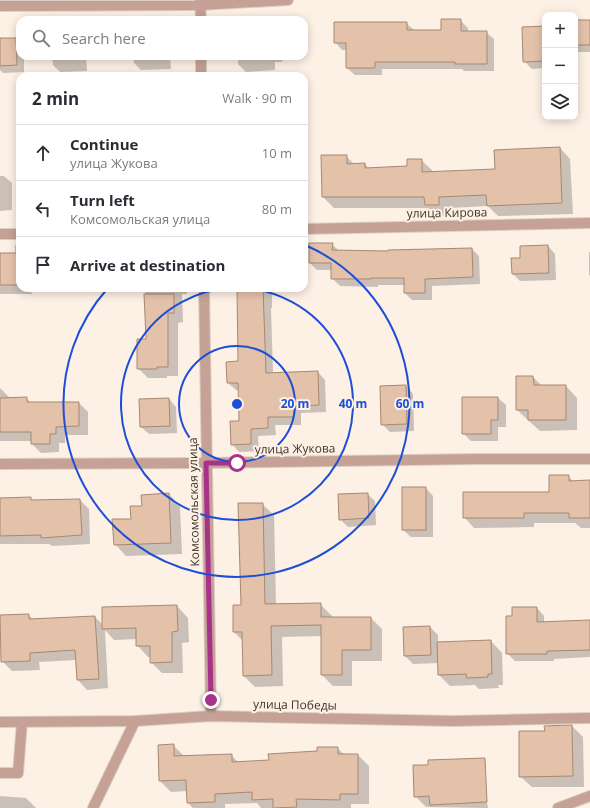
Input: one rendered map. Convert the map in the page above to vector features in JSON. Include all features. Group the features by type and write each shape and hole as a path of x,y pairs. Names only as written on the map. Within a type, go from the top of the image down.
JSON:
{"street":[{"path":"0,6 288,0"},
{"path":"200,2 201,16"},
{"path":"201,60 201,72"},
{"name":"улица Кирова","path":"308,229 590,223"},
{"path":"0,234 16,234"},
{"name":"Комсомольская улица","path":"204,292 211,716"},
{"name":"улица Жукова","path":"0,464 590,459"},
{"name":"улица Победы","path":"0,722 135,721 211,716 454,721 590,718"},
{"path":"93,808 135,721"},
{"path":"0,773 18,773 22,722"},
{"path":"558,808 590,796"}],"building":[{"path":"441,19 461,19 461,31 487,31 487,64 455,64 455,62 375,62 375,68 346,68 346,43 334,43 334,22 407,22 407,30 441,30"},
{"path":"578,20 590,20 590,45 578,45"},
{"path":"542,26 542,61 523,62 522,27"},
{"path":"0,38 16,38 17,65 0,66"},
{"path":"560,147 562,203 487,206 486,195 439,197 439,205 425,205 424,197 322,197 321,155 347,155 347,164 365,163 365,168 407,166 407,159 422,159 422,172 495,169 494,150"},
{"path":"309,243 333,243 332,250 388,251 472,248 473,277 425,279 425,293 404,293 404,278 331,279 331,263 309,263"},
{"path":"548,245 549,273 512,274 511,258 520,258 520,246"},
{"path":"0,253 16,253 16,285 0,285"},
{"path":"237,292 263,292 266,373 318,371 319,405 294,406 294,417 268,417 268,428 251,429 251,444 231,445 230,421 239,421 238,383 227,383 226,362 238,361"},
{"path":"144,294 174,294 174,313 168,313 168,367 157,367 157,369 137,369 137,339 146,339"},
{"path":"516,376 533,376 534,385 566,385 566,420 528,420 528,410 516,410"},
{"path":"406,385 407,424 381,425 380,386"},
{"path":"27,397 27,402 79,402 79,426 56,427 56,434 50,434 50,444 31,444 31,432 0,432 0,398"},
{"path":"462,397 498,397 498,420 491,420 491,434 462,434"},
{"path":"169,398 170,426 140,427 139,399"},
{"path":"549,475 569,475 569,481 590,480 590,518 569,518 569,513 524,513 524,518 463,518 463,492 549,492"},
{"path":"402,487 426,487 426,530 402,530"},
{"path":"169,493 171,543 114,545 112,519 131,519 130,506 142,506 141,495"},
{"path":"368,493 369,518 339,520 338,494"},
{"path":"31,497 31,500 80,499 82,535 41,538 41,535 0,536 0,498"},
{"path":"238,503 263,503 265,604 321,603 321,617 371,617 371,650 342,650 342,675 321,675 321,625 271,626 272,675 243,676 242,632 233,632 233,605 241,605"},
{"path":"177,605 178,631 172,632 172,662 150,663 150,646 136,646 136,628 102,629 102,607"},
{"path":"512,607 537,607 537,622 590,620 590,650 547,651 547,654 506,654 506,616 512,616"},
{"path":"29,614 29,619 95,616 99,679 77,680 75,650 30,653 30,661 1,662 0,615"},
{"path":"430,626 431,655 404,656 403,627"},
{"path":"491,640 492,674 488,674 488,677 467,678 466,674 438,675 437,642"},
{"path":"572,725 573,776 519,777 519,731 545,731 544,726"},
{"path":"174,744 174,756 232,754 232,762 269,760 268,754 317,751 317,747 338,747 338,754 358,754 358,794 340,794 340,800 296,799 297,807 273,808 273,799 252,800 252,792 215,794 215,802 187,803 186,780 159,781 158,745"},
{"path":"485,758 487,802 430,805 429,796 414,797 413,765 428,765 428,760"}],"route":[{"path":"211,700 206,463 237,463"}]}
